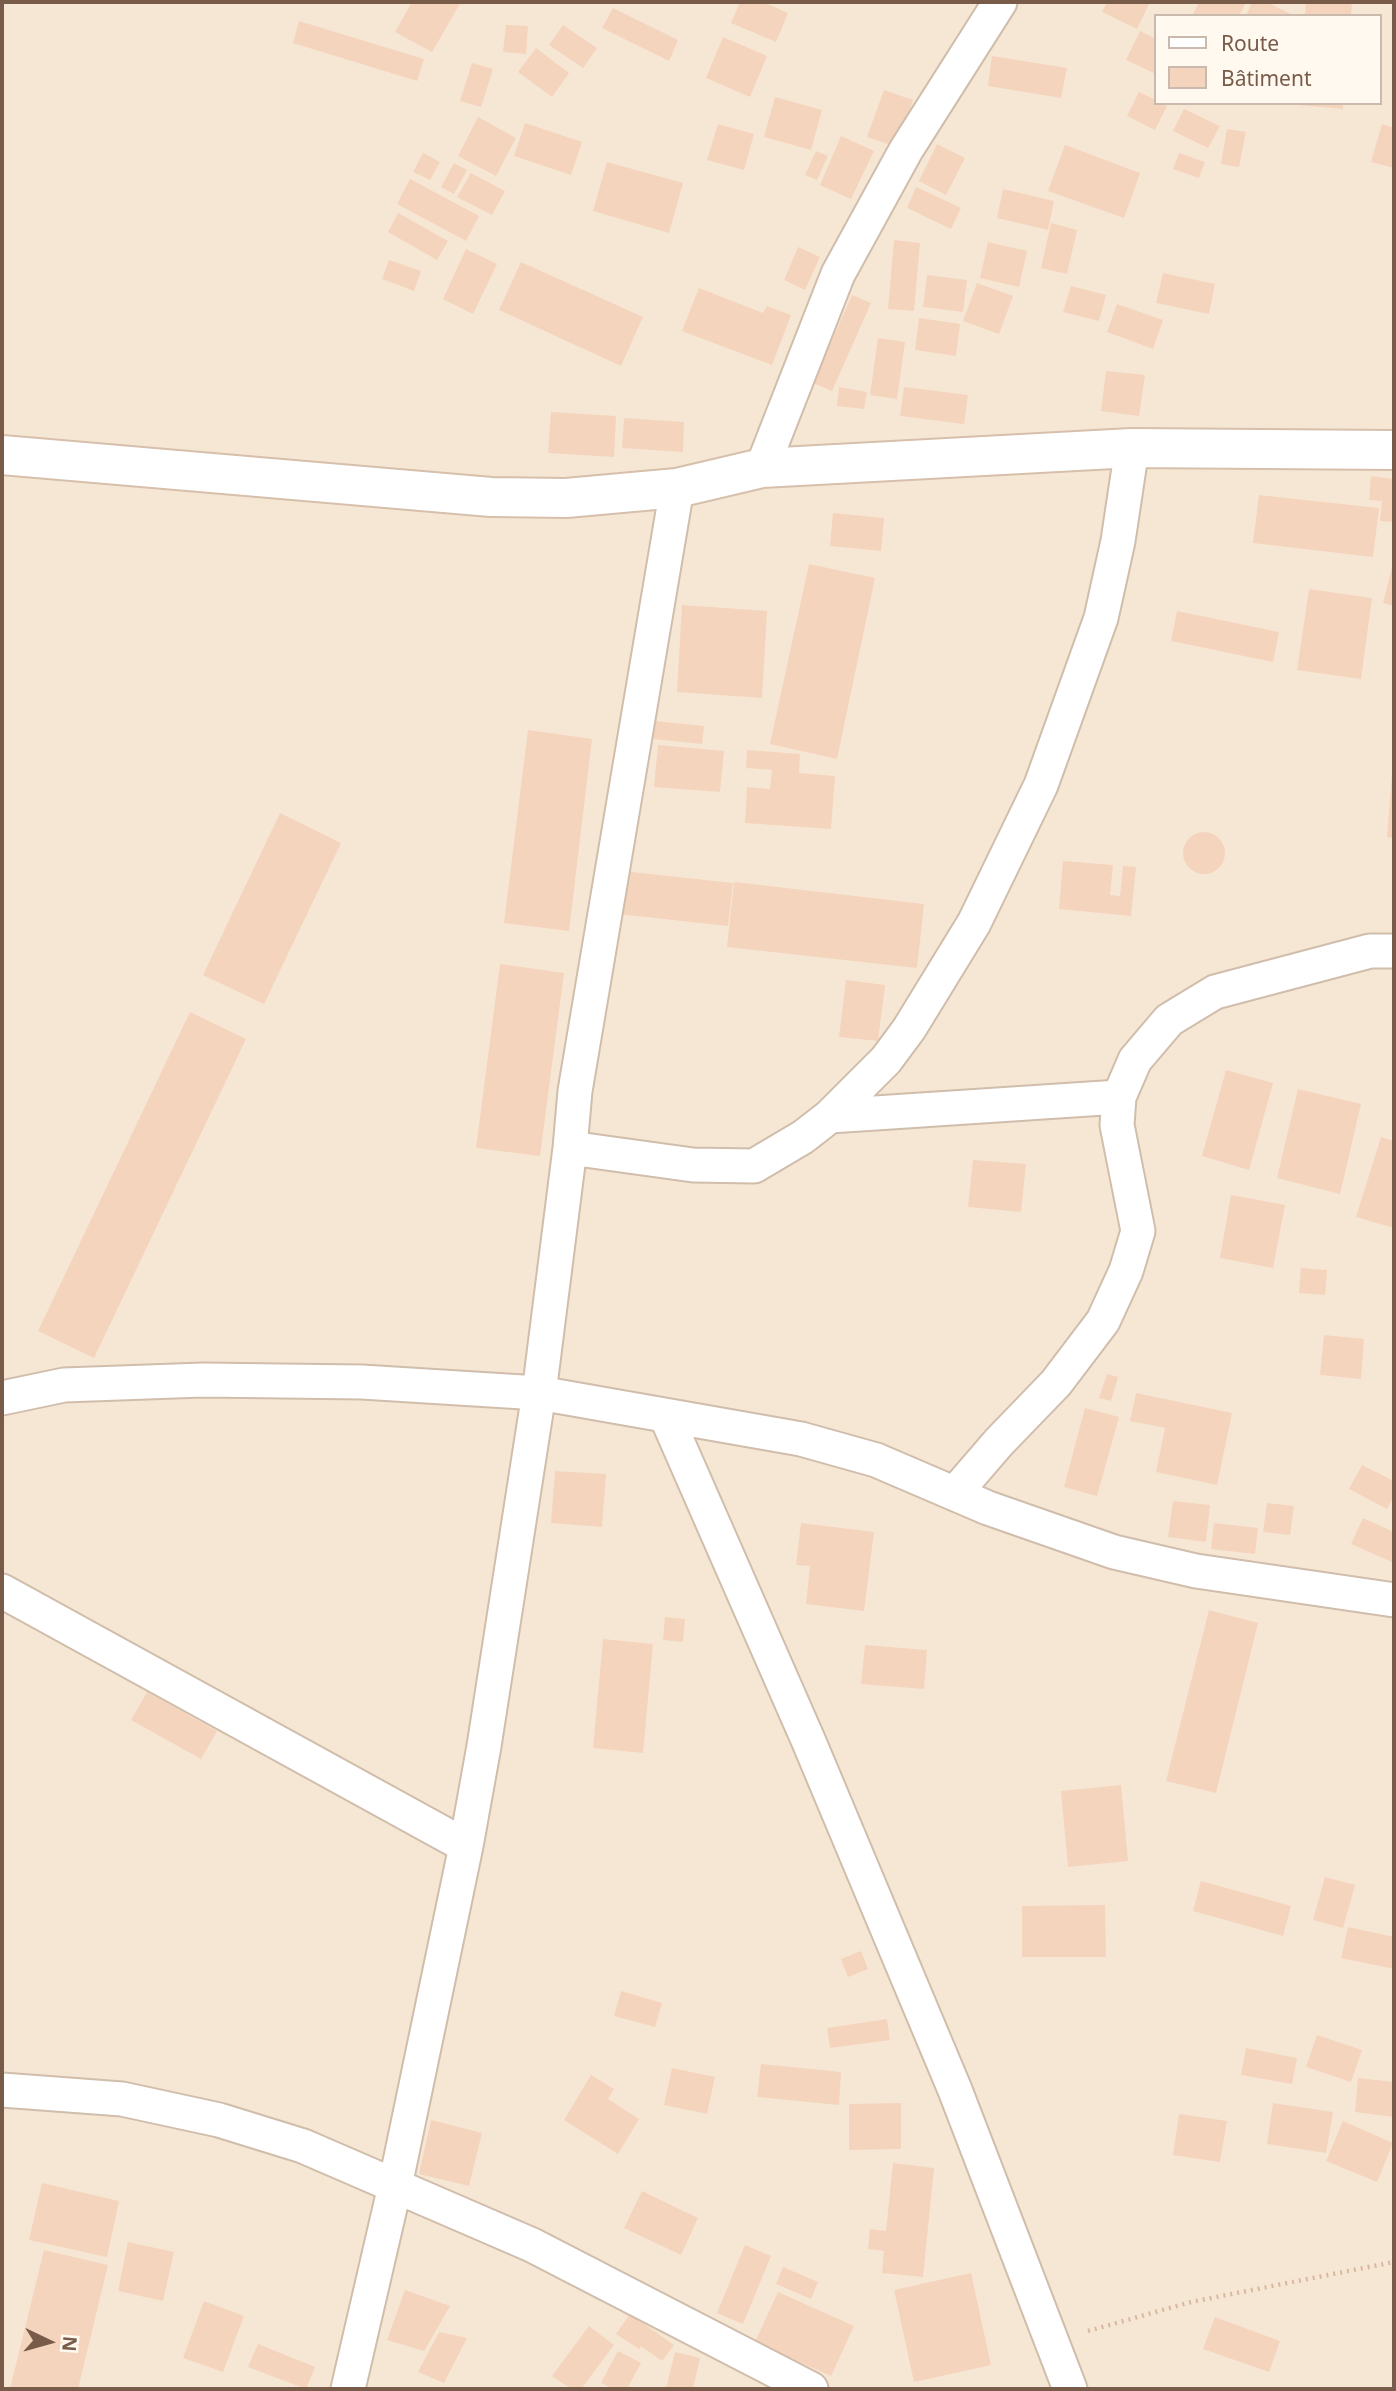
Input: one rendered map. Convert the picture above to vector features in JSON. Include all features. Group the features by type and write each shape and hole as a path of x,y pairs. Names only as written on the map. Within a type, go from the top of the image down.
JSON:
{"main road":[{"path":"2,455 491,497 566,498 677,488 762,468 1132,448 1394,450"}],"street":[{"path":"762,468 838,274 906,150 1000,2"},
{"path":"570,1148 694,1165 754,1166 803,1137 830,1116 886,1060 909,1029 974,923 1041,785 1101,618 1118,541 1132,448"},
{"path":"348,2389 395,2186 466,1846 486,1732 540,1393 575,1091 677,488"},
{"path":"956,1493 999,1442 1056,1382 1103,1321 1126,1271 1138,1230 1117,1125 1119,1097 1135,1060 1169,1020 1215,992 1370,951 1394,951"},
{"path":"830,1116 1119,1097"},
{"path":"2,1398 64,1385 203,1380 362,1382 540,1393 801,1439 876,1460 988,1508 1114,1552 1196,1571 1394,1600"},
{"path":"666,1416 809,1742 928,2026 1070,2389"},
{"path":"2,1591 466,1846"},
{"path":"2,2090 122,2099 219,2120 303,2146 532,2245 811,2389"}],"path":[{"path":"1053,2340 1191,2302 1394,2262"}],"shaded area":[{"path":"2,2 1394,2 1394,2389 2,2389"}],"building":[{"path":"412,2 461,2 432,52 395,32"},
{"path":"740,2 763,2 788,13 776,42 731,23"},
{"path":"1107,2 1150,2 1137,29 1102,12"},
{"path":"1199,2 1246,2 1240,14 1193,14"},
{"path":"1252,2 1266,2 1291,14 1247,14"},
{"path":"1306,2 1352,2 1351,14 1305,14"},
{"path":"613,8 678,40 669,61 602,28"},
{"path":"299,21 424,59 417,81 293,43"},
{"path":"506,25 528,26 526,54 503,52"},
{"path":"563,25 597,48 583,68 549,45"},
{"path":"1140,31 1154,38 1154,73 1126,60"},
{"path":"723,37 767,56 750,97 706,78"},
{"path":"536,48 569,73 552,97 518,72"},
{"path":"992,56 1067,68 1061,98 988,86"},
{"path":"472,63 493,69 481,107 460,101"},
{"path":"884,90 913,100 897,147 867,137"},
{"path":"1139,92 1154,99 1154,105 1167,106 1155,130 1127,116"},
{"path":"775,97 822,110 811,150 764,137"},
{"path":"1298,105 1343,105 1343,109"},
{"path":"1184,109 1220,126 1208,148 1173,131"},
{"path":"478,117 516,138 496,176 458,156"},
{"path":"525,123 582,142 571,175 514,156"},
{"path":"718,124 754,134 744,170 707,160"},
{"path":"1382,124 1394,128 1394,168 1371,162"},
{"path":"1227,129 1246,132 1239,167 1221,164"},
{"path":"841,136 874,151 851,199 820,185"},
{"path":"937,144 965,158 946,195 919,181"},
{"path":"1065,145 1140,173 1124,218 1048,191"},
{"path":"816,151 828,156 817,180 805,175"},
{"path":"423,153 440,162 430,180 413,172"},
{"path":"1179,153 1205,162 1199,178 1173,169"},
{"path":"607,162 683,183 669,233 593,211"},
{"path":"454,163 467,170 454,194 441,187"},
{"path":"471,173 505,191 492,215 457,197"},
{"path":"410,179 479,216 466,241 397,204"},
{"path":"916,187 961,208 951,229 907,208"},
{"path":"1003,189 1054,201 1048,230 997,218"},
{"path":"398,213 448,241 437,260 388,232"},
{"path":"1051,223 1077,230 1067,274 1041,268"},
{"path":"894,240 920,243 914,311 888,309"},
{"path":"988,242 1027,251 1019,287 980,278"},
{"path":"798,247 820,257 805,290 784,280"},
{"path":"466,249 497,264 473,314 443,299"},
{"path":"389,260 421,271 414,291 382,279"},
{"path":"521,262 643,317 621,366 499,310"},
{"path":"1163,273 1215,284 1209,314 1156,303"},
{"path":"927,275 967,280 963,312 923,307"},
{"path":"977,283 1013,296 999,334 963,321"},
{"path":"1071,286 1106,295 1099,321 1063,312"},
{"path":"699,288 763,313 767,306 791,315 772,365 682,331"},
{"path":"852,295 871,303 832,391 813,383"},
{"path":"1117,304 1163,320 1153,349 1107,332"},
{"path":"919,318 960,324 956,356 915,350"},
{"path":"878,338 905,342 897,399 870,395"},
{"path":"1106,371 1145,375 1139,416 1101,411"},
{"path":"839,387 867,392 864,409 837,406"},
{"path":"904,387 968,395 964,424 900,416"},
{"path":"551,412 616,416 614,457 548,453"},
{"path":"624,418 684,422 683,452 622,448"},
{"path":"1371,476 1394,479 1394,522 1380,521 1382,501 1369,500"},
{"path":"1259,495 1379,508 1373,557 1253,543"},
{"path":"833,513 884,518 881,551 830,546"},
{"path":"1394,563 1394,606 1383,603"},
{"path":"809,564 875,578 837,759 770,744"},
{"path":"1309,589 1372,598 1361,679 1297,670"},
{"path":"682,605 767,611 762,698 677,692"},
{"path":"1177,611 1279,632 1273,662 1171,641"},
{"path":"655,721 704,726 702,744 653,739"},
{"path":"528,730 592,739 569,931 504,923"},
{"path":"658,745 724,751 720,792 654,787"},
{"path":"747,750 800,754 799,773 835,776 831,829 745,823 747,787 770,789 772,770 746,768"},
{"path":"1394,774 1394,838 1387,837"},
{"path":"280,813 341,843 264,1004 203,975"},
{"path":"1204,832 1219,838 1225,853 1219,868 1204,874 1189,868 1183,853 1189,838"},
{"path":"1063,861 1113,865 1110,895 1120,896 1123,866 1136,867 1131,916 1059,909"},
{"path":"613,870 733,883 728,926 609,913"},
{"path":"734,882 924,904 917,968 727,947"},
{"path":"500,964 564,973 540,1156 476,1148"},
{"path":"846,980 885,985 878,1041 839,1037"},
{"path":"190,1012 246,1039 94,1358 38,1331"},
{"path":"1226,1070 1273,1083 1249,1170 1202,1156"},
{"path":"1298,1089 1361,1104 1340,1194 1277,1178"},
{"path":"1381,1137 1394,1141 1394,1228 1356,1217"},
{"path":"973,1160 1026,1164 1021,1212 968,1207"},
{"path":"1231,1195 1285,1205 1273,1268 1220,1258"},
{"path":"1301,1268 1327,1270 1325,1295 1299,1293"},
{"path":"1324,1335 1364,1339 1361,1379 1320,1375"},
{"path":"1107,1374 1118,1377 1111,1401 1099,1398"},
{"path":"1136,1393 1232,1413 1217,1485 1156,1472 1165,1428 1130,1421"},
{"path":"1085,1408 1119,1417 1097,1496 1064,1487"},
{"path":"1362,1465 1394,1481 1394,1496 1387,1509 1349,1489"},
{"path":"555,1471 606,1474 602,1527 551,1523"},
{"path":"1173,1501 1210,1505 1206,1542 1168,1537"},
{"path":"1267,1503 1294,1506 1290,1535 1263,1532"},
{"path":"1363,1518 1394,1532 1394,1563 1351,1544"},
{"path":"801,1523 874,1532 864,1611 806,1604 810,1566 796,1565"},
{"path":"1214,1523 1258,1528 1255,1554 1211,1549"},
{"path":"1209,1610 1258,1623 1216,1793 1166,1781"},
{"path":"665,1617 685,1619 683,1642 663,1640"},
{"path":"603,1639 653,1644 643,1753 593,1748"},
{"path":"865,1645 927,1650 924,1689 861,1684"},
{"path":"147,1692 217,1731 201,1759 131,1720"},
{"path":"1121,1785 1128,1861 1068,1867 1061,1791"},
{"path":"1325,1877 1355,1885 1343,1928 1313,1920"},
{"path":"1201,1881 1291,1906 1283,1936 1193,1911"},
{"path":"1105,1905 1106,1957 1022,1957 1022,1906"},
{"path":"1348,1927 1394,1937 1394,1969 1341,1958"},
{"path":"861,1951 868,1969 848,1977 841,1959"},
{"path":"621,1991 662,2003 655,2027 614,2016"},
{"path":"887,2019 890,2040 830,2048 827,2028"},
{"path":"1317,2035 1362,2050 1351,2082 1306,2067"},
{"path":"1246,2048 1297,2058 1292,2084 1241,2075"},
{"path":"761,2064 841,2072 839,2105 757,2097"},
{"path":"672,2068 715,2077 707,2114 664,2105"},
{"path":"591,2075 614,2089 608,2099 639,2119 618,2154 564,2120"},
{"path":"1358,2078 1394,2082 1394,2117 1355,2112"},
{"path":"901,2103 901,2149 849,2150 849,2104"},
{"path":"1273,2103 1333,2112 1326,2153 1267,2144"},
{"path":"1179,2114 1227,2121 1220,2162 1173,2155"},
{"path":"431,2120 482,2133 469,2186 419,2174"},
{"path":"1343,2121 1393,2143 1377,2182 1326,2161"},
{"path":"893,2163 934,2168 923,2277 882,2273 884,2251 868,2249 870,2229 886,2231"},
{"path":"42,2183 119,2201 107,2257 29,2240"},
{"path":"642,2191 698,2218 681,2255 624,2228"},
{"path":"128,2242 174,2252 163,2301 118,2291"},
{"path":"745,2245 771,2256 743,2324 717,2313"},
{"path":"44,2250 108,2265 78,2389 10,2389"},
{"path":"783,2267 818,2282 811,2299 776,2284"},
{"path":"971,2273 991,2365 914,2382 894,2290"},
{"path":"405,2290 450,2306 424,2351 387,2340"},
{"path":"778,2292 854,2326 831,2376 755,2342"},
{"path":"204,2301 244,2316 223,2372 183,2358"},
{"path":"630,2314 674,2345 662,2361 641,2346 639,2349 616,2334"},
{"path":"1215,2317 1280,2341 1269,2372 1203,2349"},
{"path":"589,2326 614,2345 581,2389 571,2389 552,2376"},
{"path":"439,2332 467,2338 444,2383 418,2372"},
{"path":"258,2344 315,2367 306,2389 248,2367"},
{"path":"618,2351 641,2363 627,2389 613,2389 601,2383"},
{"path":"675,2352 700,2358 693,2389 666,2389"}]}
